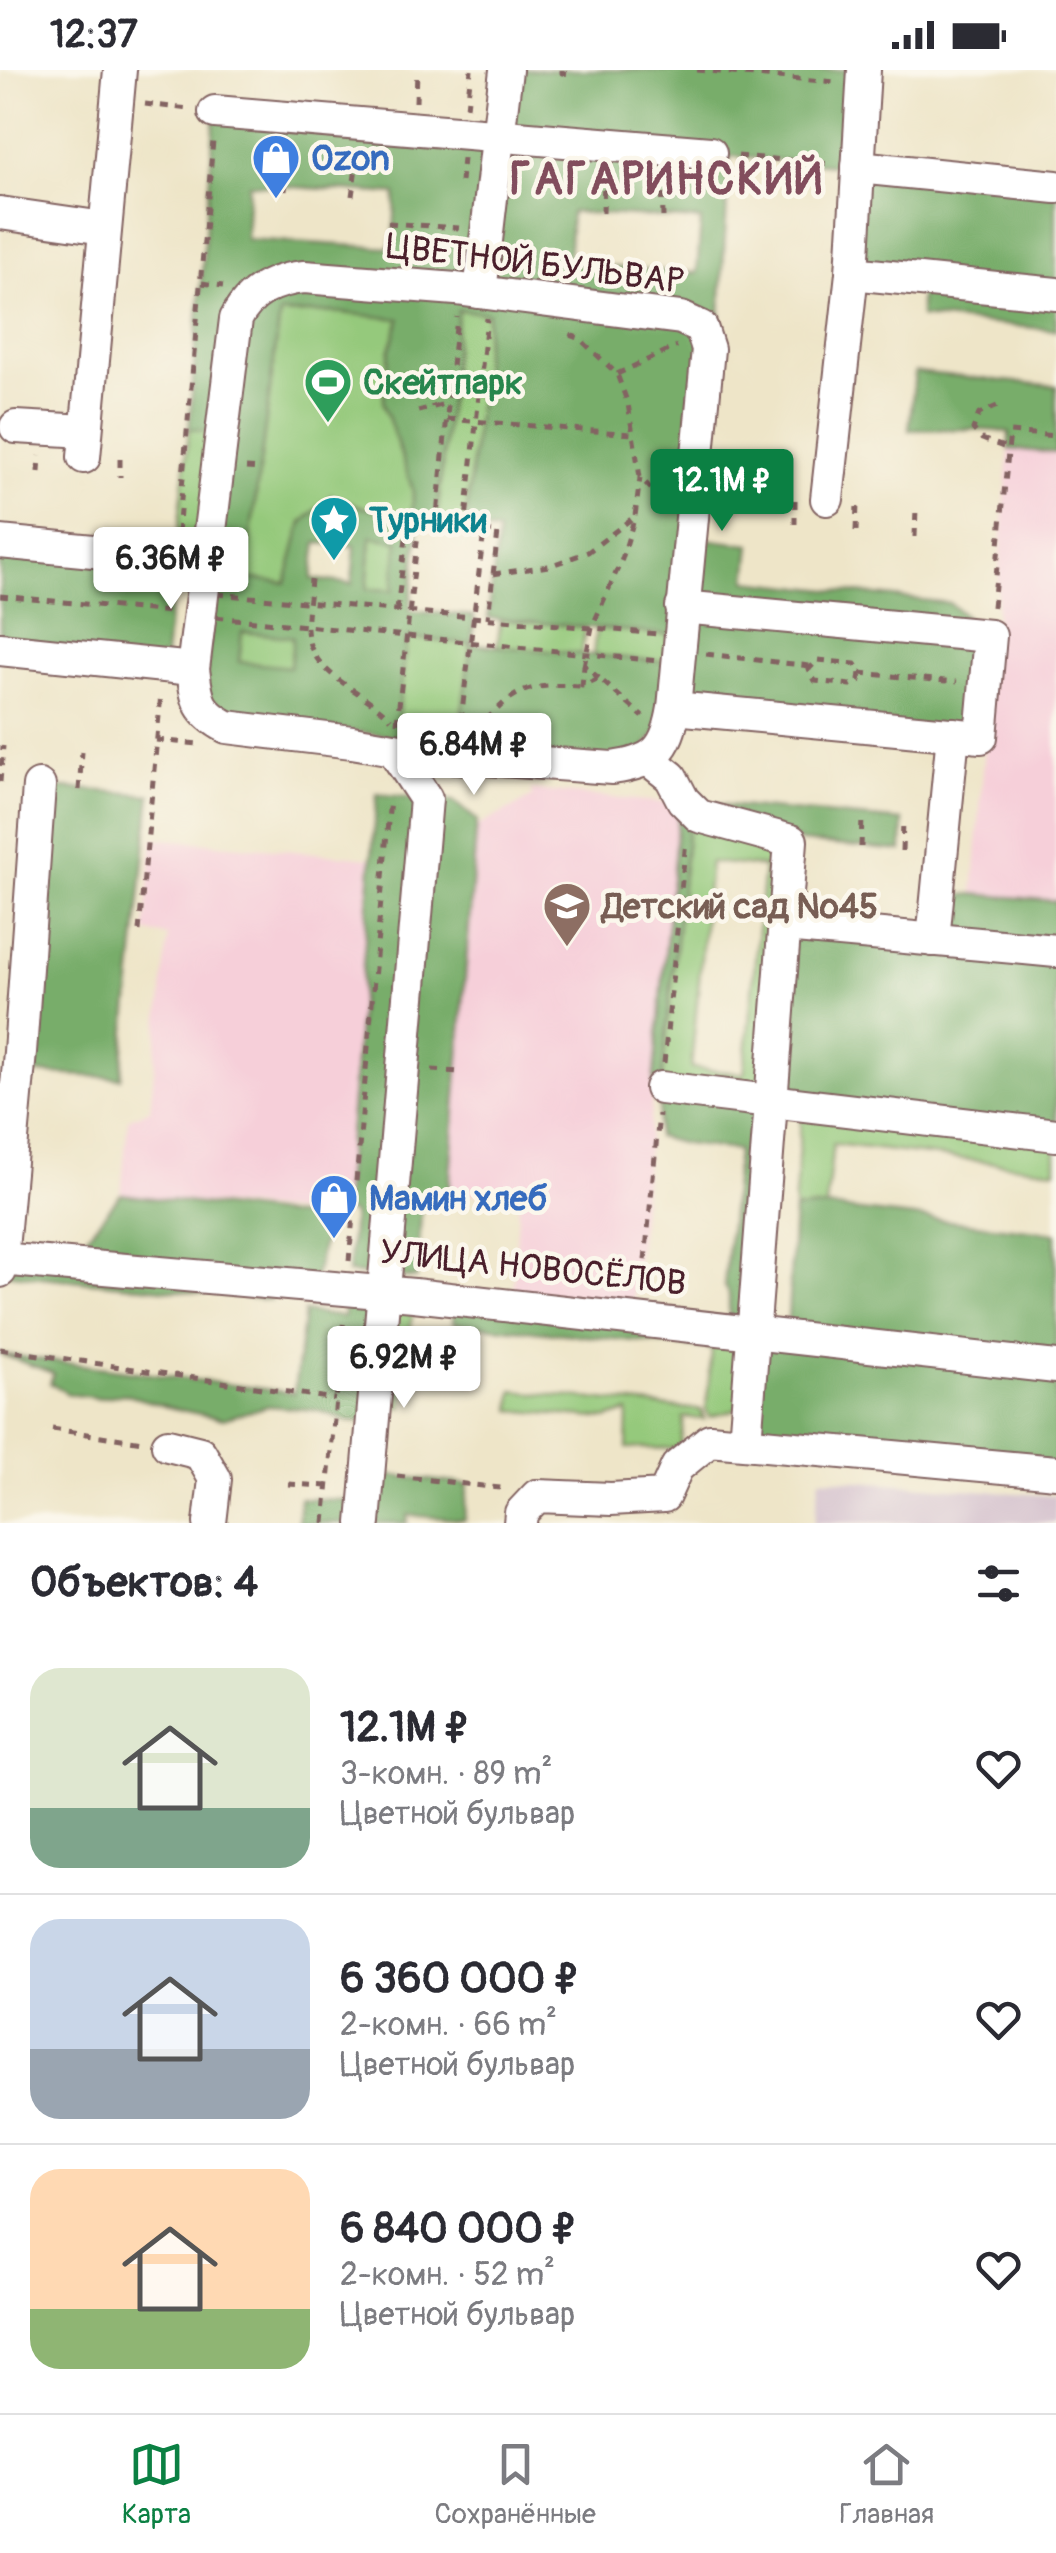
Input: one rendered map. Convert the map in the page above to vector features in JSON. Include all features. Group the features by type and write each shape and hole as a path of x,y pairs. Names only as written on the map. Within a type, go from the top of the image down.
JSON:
{"street":[{"path":"475,304 506,70"},
{"path":"827,499 852,273 864,77"},
{"path":"16,426 85,444 118,86"},
{"path":"215,112 710,154"},
{"path":"858,167 1056,187"},
{"path":"0,213 104,228"},
{"path":"852,273 1056,294"},
{"name":"ЦВЕТНОЙ БУЛЬВАР","path":"304,277 475,304 681,318 701,327 708,349 691,532 664,734 612,768 395,737 352,756 226,727 204,713 197,698 191,560 236,319 242,307 268,285 281,279 304,277"},
{"path":"0,542 191,560"},
{"path":"682,607 990,636 981,737 664,734 670,777 699,816 791,841 745,1442"},
{"path":"0,650 193,670"},
{"path":"933,940 953,734"},
{"path":"364,1523 426,799 395,737"},
{"path":"426,799 450,777 458,744"},
{"path":"1,1263 10,1050 39,786"},
{"path":"784,926 1056,951"},
{"path":"662,1085 771,1102 1056,1135"},
{"name":"УЛИЦА НОВОСЁЛОВ","path":"1,1263 384,1292 1056,1367"},
{"path":"528,1510 611,1499 663,1510 677,1467 710,1440 1056,1472"},
{"path":"168,1445 200,1453 215,1479 210,1523"}],"path":[{"path":"562,70 562,74 572,74"},
{"path":"697,70 864,77"},
{"path":"118,86 215,112 191,560"},
{"path":"286,191 292,117"},
{"path":"352,196 361,125"},
{"path":"603,214 606,144"},
{"path":"662,149 663,218"},
{"path":"710,154 858,167"},
{"path":"388,223 458,230"},
{"path":"436,526 448,403 475,304"},
{"path":"465,529 477,421 475,304"},
{"path":"564,332 579,338 616,374 628,404 640,477 635,516 622,558 592,628 582,686"},
{"path":"616,374 680,344"},
{"path":"432,389 433,407"},
{"path":"418,412 448,403"},
{"path":"997,406 979,414 973,429 982,439 1009,449"},
{"path":"447,419 632,434"},
{"path":"990,636 1010,432 1056,436"},
{"path":"39,472 40,454"},
{"path":"120,459 120,477"},
{"path":"640,477 691,532"},
{"path":"795,524 827,499 856,531"},
{"path":"914,537 916,508"},
{"path":"493,574 549,566 588,552 635,516"},
{"path":"397,610 408,522 498,532 488,618"},
{"path":"395,737 419,524"},
{"path":"458,744 484,531"},
{"path":"311,579 308,640 323,667 372,700 395,737"},
{"path":"217,594 592,628 670,635 668,662 215,616 217,594"},
{"path":"0,596 170,612"},
{"path":"706,654 810,666 818,660 856,664 860,673 851,685 816,681 810,666"},
{"path":"584,666 664,734"},
{"path":"860,673 986,685"},
{"path":"458,744 515,694 543,685 582,686 598,678"},
{"path":"139,931 156,740"},
{"path":"0,782 3,746"},
{"path":"80,790 82,752"},
{"path":"324,1523 390,795"},
{"path":"639,1319 690,808"},
{"path":"861,848 862,817"},
{"path":"902,851 903,820"},
{"path":"355,1063 366,1064"},
{"path":"432,1070 458,1072"},
{"path":"0,1349 335,1399"},
{"path":"52,1429 168,1445"},
{"path":"396,1476 499,1487 528,1510"},
{"path":"288,1484 328,1486"}],"shaded area":[{"path":"1009,449 1056,453 1056,901 973,894"},
{"name":"Детский сад №45","path":"530,790 679,804 633,1306 513,1292 519,1199 449,1191 478,826 533,797"},
{"path":"153,838 371,858 343,1217 121,1194 128,1119 150,1109 168,936 145,932"},
{"path":"820,1478 1056,1496 1056,1523 814,1523"}],"green space":[{"path":"506,70 864,70 860,152 1056,169 1056,330 920,317 920,287 850,281 858,167 730,156 706,539 751,545 747,581 949,603 990,636 981,737 674,708 631,766 204,713 222,433 189,429 215,112 499,135","holes":["249,184 396,194 389,248 246,239","571,212 701,220 697,273 568,264","458,310 488,313 465,529 498,532 488,618 670,635 668,662 472,644 474,616 410,611 419,524 436,526","333,312 400,319 390,349 383,402 413,490 413,515 362,507 332,495 302,523 286,583 245,578 280,314","371,537 398,541 393,590 367,589","317,543 355,546 352,584 312,579","242,632 293,637 290,667 239,662","407,638 471,644 458,741 396,732"]},
{"path":"458,309 488,312 465,529 436,526"},
{"name":"Скейтпарк","path":"333,312 401,318 390,349 383,402 413,490 413,516 362,507 332,495 302,523 286,584 245,578 280,314"},
{"path":"915,372 1056,386 1056,453 1009,449 1009,432 909,430"},
{"path":"189,429 223,433 207,562 175,559"},
{"path":"371,536 398,541 393,591 367,589"},
{"path":"0,542 175,559 164,666 0,649"},
{"path":"501,619 585,627 582,654 497,647"},
{"path":"596,628 670,635 668,662 593,655"},
{"path":"242,631 294,637 290,668 239,662"},
{"path":"407,637 471,644 458,742 395,733"},
{"path":"39,786 151,795 121,1078 17,1072"},
{"path":"377,794 453,801 477,820 449,1191 422,1204 416,1279 348,1273 353,1214 343,1209"},
{"path":"679,804 690,808 661,1087 771,1102 754,1330 787,1334 794,1209 826,1207 1056,1233 1056,1473 745,1442 753,1331 729,1316 729,1294 724,1286 737,1150 657,1137 661,1088 653,1084"},
{"path":"715,804 903,821 902,851 801,842"},
{"path":"689,816 791,841 771,1102 661,1088","holes":["710,862 764,867 744,1074 691,1068"]},
{"path":"973,894 1056,901 1056,1135 771,1102 785,926 933,940 937,898"},
{"path":"1056,1036 1056,1170 833,1144 826,1207 794,1209 802,1106"},
{"path":"121,1194 328,1220 313,1285 272,1282 271,1300 0,1273 5,1239 79,1245"},
{"path":"347,1289 384,1294 372,1423 346,1420 317,1410 268,1406 223,1419 124,1394 98,1398 68,1394 50,1383 53,1373 0,1354 294,1393 304,1312 343,1317"},
{"path":"384,1294 414,1295 403,1408 374,1403"},
{"path":"454,1299 708,1326 705,1348 453,1323"},
{"path":"708,1326 754,1331 736,1410 709,1417 706,1410 712,1350 705,1348"},
{"path":"513,1391 701,1410 704,1419 684,1417 680,1449 627,1448 628,1412 606,1419 511,1410"},
{"path":"368,1473 468,1484 464,1520 408,1515 407,1523 298,1523 300,1498 365,1501"}],"place":[{"name":"Ozon","path":"276,200"},
{"name":"Скейтпарк","path":"328,424"},
{"name":"Турники","path":"334,562"},
{"name":"Детский сад №45","path":"567,948"},
{"name":"Мамин хлеб","path":"334,1240"}],"district":[{"name":"ГАГАРИНСКИЙ","path":"667,178"}]}
